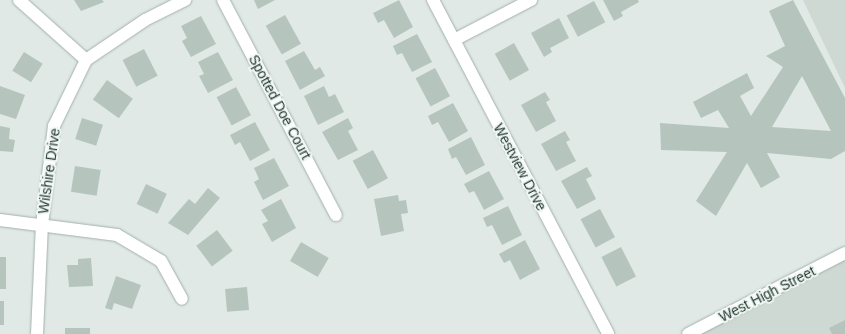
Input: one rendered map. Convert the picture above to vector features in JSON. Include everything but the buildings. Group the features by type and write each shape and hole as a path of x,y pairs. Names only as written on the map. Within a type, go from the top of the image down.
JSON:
{"street":[{"path":"19,0 86,60 146,20 185,0"},
{"name":"Spotted Doe Court","path":"223,0 336,214"},
{"name":"Westview Drive","path":"433,0 608,334"},
{"path":"454,40 532,0"},
{"name":"Wilshire Drive","path":"37,334 42,225 54,126 86,60"},
{"path":"0,220 116,235 161,261 182,299"},
{"name":"West High Street","path":"688,334 845,253"}],"shaded area":[{"path":"803,0 845,0 845,88"},
{"path":"845,253 845,334 688,334"}]}
